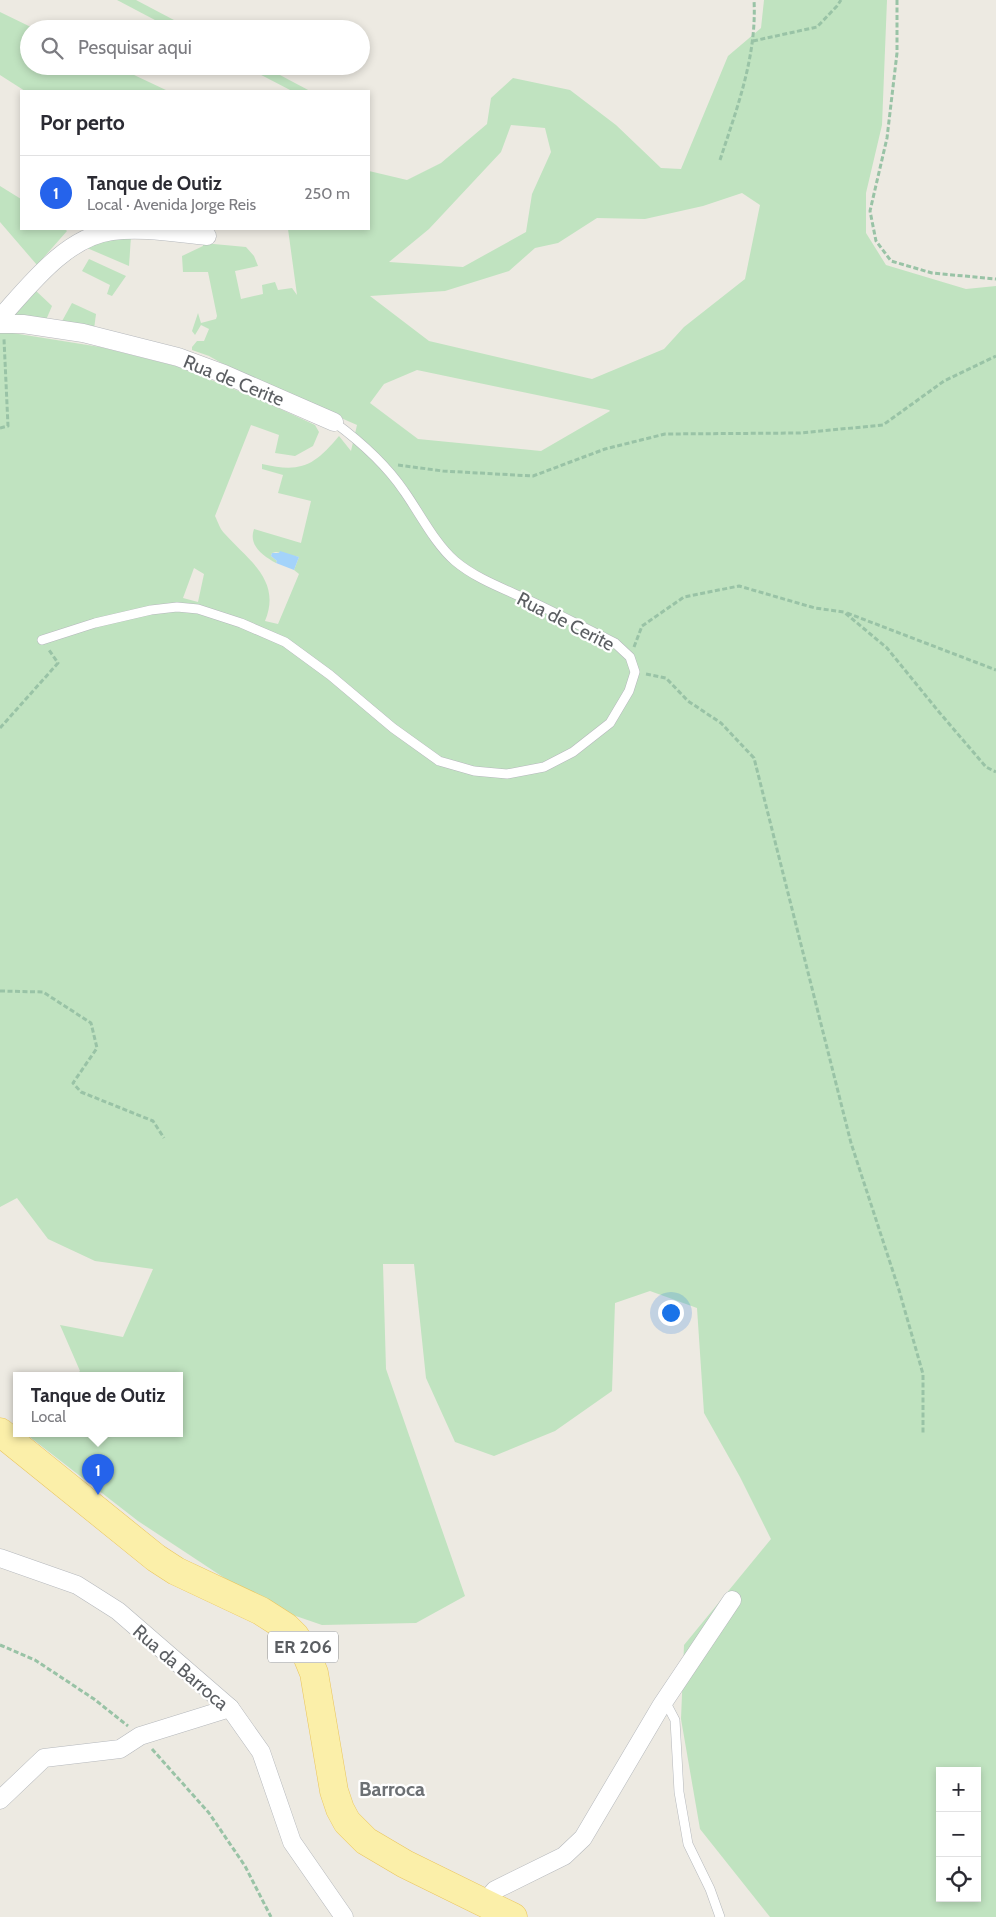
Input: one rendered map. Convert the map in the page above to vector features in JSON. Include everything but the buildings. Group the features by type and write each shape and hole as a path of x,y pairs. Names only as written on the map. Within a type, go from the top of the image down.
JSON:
{"main road":[{"name":"ER 206","path":"0,1432 156,1558 176,1571 261,1611 291,1631 302,1646 314,1673 333,1785 337,1801 347,1822 360,1836 389,1855 513,1917"}],"street":[{"path":"1,322 39,274 64,253 88,238 110,231 126,230"},
{"path":"150,230 206,236"},
{"name":"Rua de Cerite","path":"1,322 83,333 178,357 224,374 334,422"},
{"name":"Rua da Barroca","path":"0,1558 77,1585 118,1611 230,1708 261,1752 292,1842 344,1917"},
{"path":"484,1903 495,1890 564,1856 583,1838 665,1701 732,1600"},
{"path":"0,1800 44,1758 120,1749 140,1736 230,1708"}],"lane":[{"name":"Rua de Cerite","path":"334,422 358,440 382,462 454,561 498,586 615,643 630,657 635,672"},
{"path":"42,640 95,623 151,610 177,606 198,609 241,623 285,642 330,675 393,728 439,761 474,771 507,774 551,763 573,752 610,723 629,692 635,672"},
{"path":"665,1701 675,1720 680,1792 688,1844 710,1889 720,1917"}],"path":[{"path":"720,160 746,82 755,22 754,0"},
{"path":"753,41 817,27 841,0"},
{"path":"897,0 896,53 887,138 870,212 876,241 891,261 932,273 996,279"},
{"path":"0,428 8,426 1,322"},
{"path":"382,462 444,472 533,476 605,449 665,434 800,434 883,425 944,381 996,356"},
{"path":"630,657 642,626 684,598 739,586 815,608 844,612 996,670"},
{"path":"844,612 887,648 986,767 996,772"},
{"path":"0,728 58,663 42,640"},
{"path":"635,672 666,678 688,701 721,723 754,758 851,1143 899,1290 923,1374 923,1433"},
{"path":"0,991 44,992 91,1023 97,1048 73,1083 81,1092 154,1121 164,1138"},
{"path":"0,1645 35,1660 94,1699 140,1736 209,1813 245,1866 271,1917"}],"green space":[{"path":"117,0 136,0 174,20 155,20"},
{"path":"764,0 887,0 882,125 866,193 866,233 886,265 966,289 996,286 996,1917 770,1917 700,1829 681,1719 684,1645 771,1539 740,1477 704,1413 697,1308 650,1291 615,1303 612,1391 555,1431 494,1456 455,1442 426,1378 414,1264 383,1264 386,1369 465,1596 416,1623 322,1625 290,1614 235,1585 138,1521 30,1437 183,1437 183,1372 79,1372 60,1325 123,1337 153,1269 95,1261 48,1239 17,1198 0,1207 0,331 100,347 176,366 261,400 315,425 319,432 313,446 295,456 275,453 279,435 251,425 215,516 223,531 252,562 266,582 269,594 269,607 265,621 278,624 299,574 294,570 299,557 276,552 272,553 271,556 277,561 276,563 271,560 255,545 253,540 254,529 301,543 311,501 278,493 283,475 262,469 262,464 287,468 306,465 322,454 339,436 351,451 357,425 241,374 209,356 192,350 197,341 204,341 209,329 201,325 195,335 192,331 198,313 201,323 216,319 217,316 208,272 183,272 182,256 203,246 203,243 246,247 254,256 258,266 235,271 241,299 263,294 262,285 275,282 278,290 292,288 297,295 288,230 370,230 370,171 407,180 441,163 487,124 491,98 513,78 570,90 616,125 661,168 681,169 728,56 761,28","holes":["511,125 545,128 551,152 532,194 526,232 463,267 389,262 429,229 501,152","742,193 760,205 745,279 684,327 664,349 592,379 429,341 370,296 445,291 509,271 535,248 558,243 597,218 645,219 703,206","417,370 609,410 541,451 418,439 370,403 384,384","194,568 204,574 198,602 183,598"]},
{"path":"0,12 20,22 20,75 134,75 166,90 23,90 0,75"},
{"path":"261,75 280,75 308,90 290,90"},
{"path":"0,186 20,198 20,230 67,231 37,265 0,222"},
{"path":"121,234 131,236 129,266 87,248"},
{"path":"89,259 126,276 112,296 107,294 110,285 82,271"},
{"path":"35,290 52,306 46,320 12,314"},
{"path":"72,303 96,314 94,329 61,323"}],"water":[{"path":"280,551 299,557 294,570 276,563 277,561 271,556 272,553 279,553"}],"place":[{"name":"Tanque de Outiz","path":"98,1495"}],"district":[{"name":"Barroca","path":"392,1789"}]}
